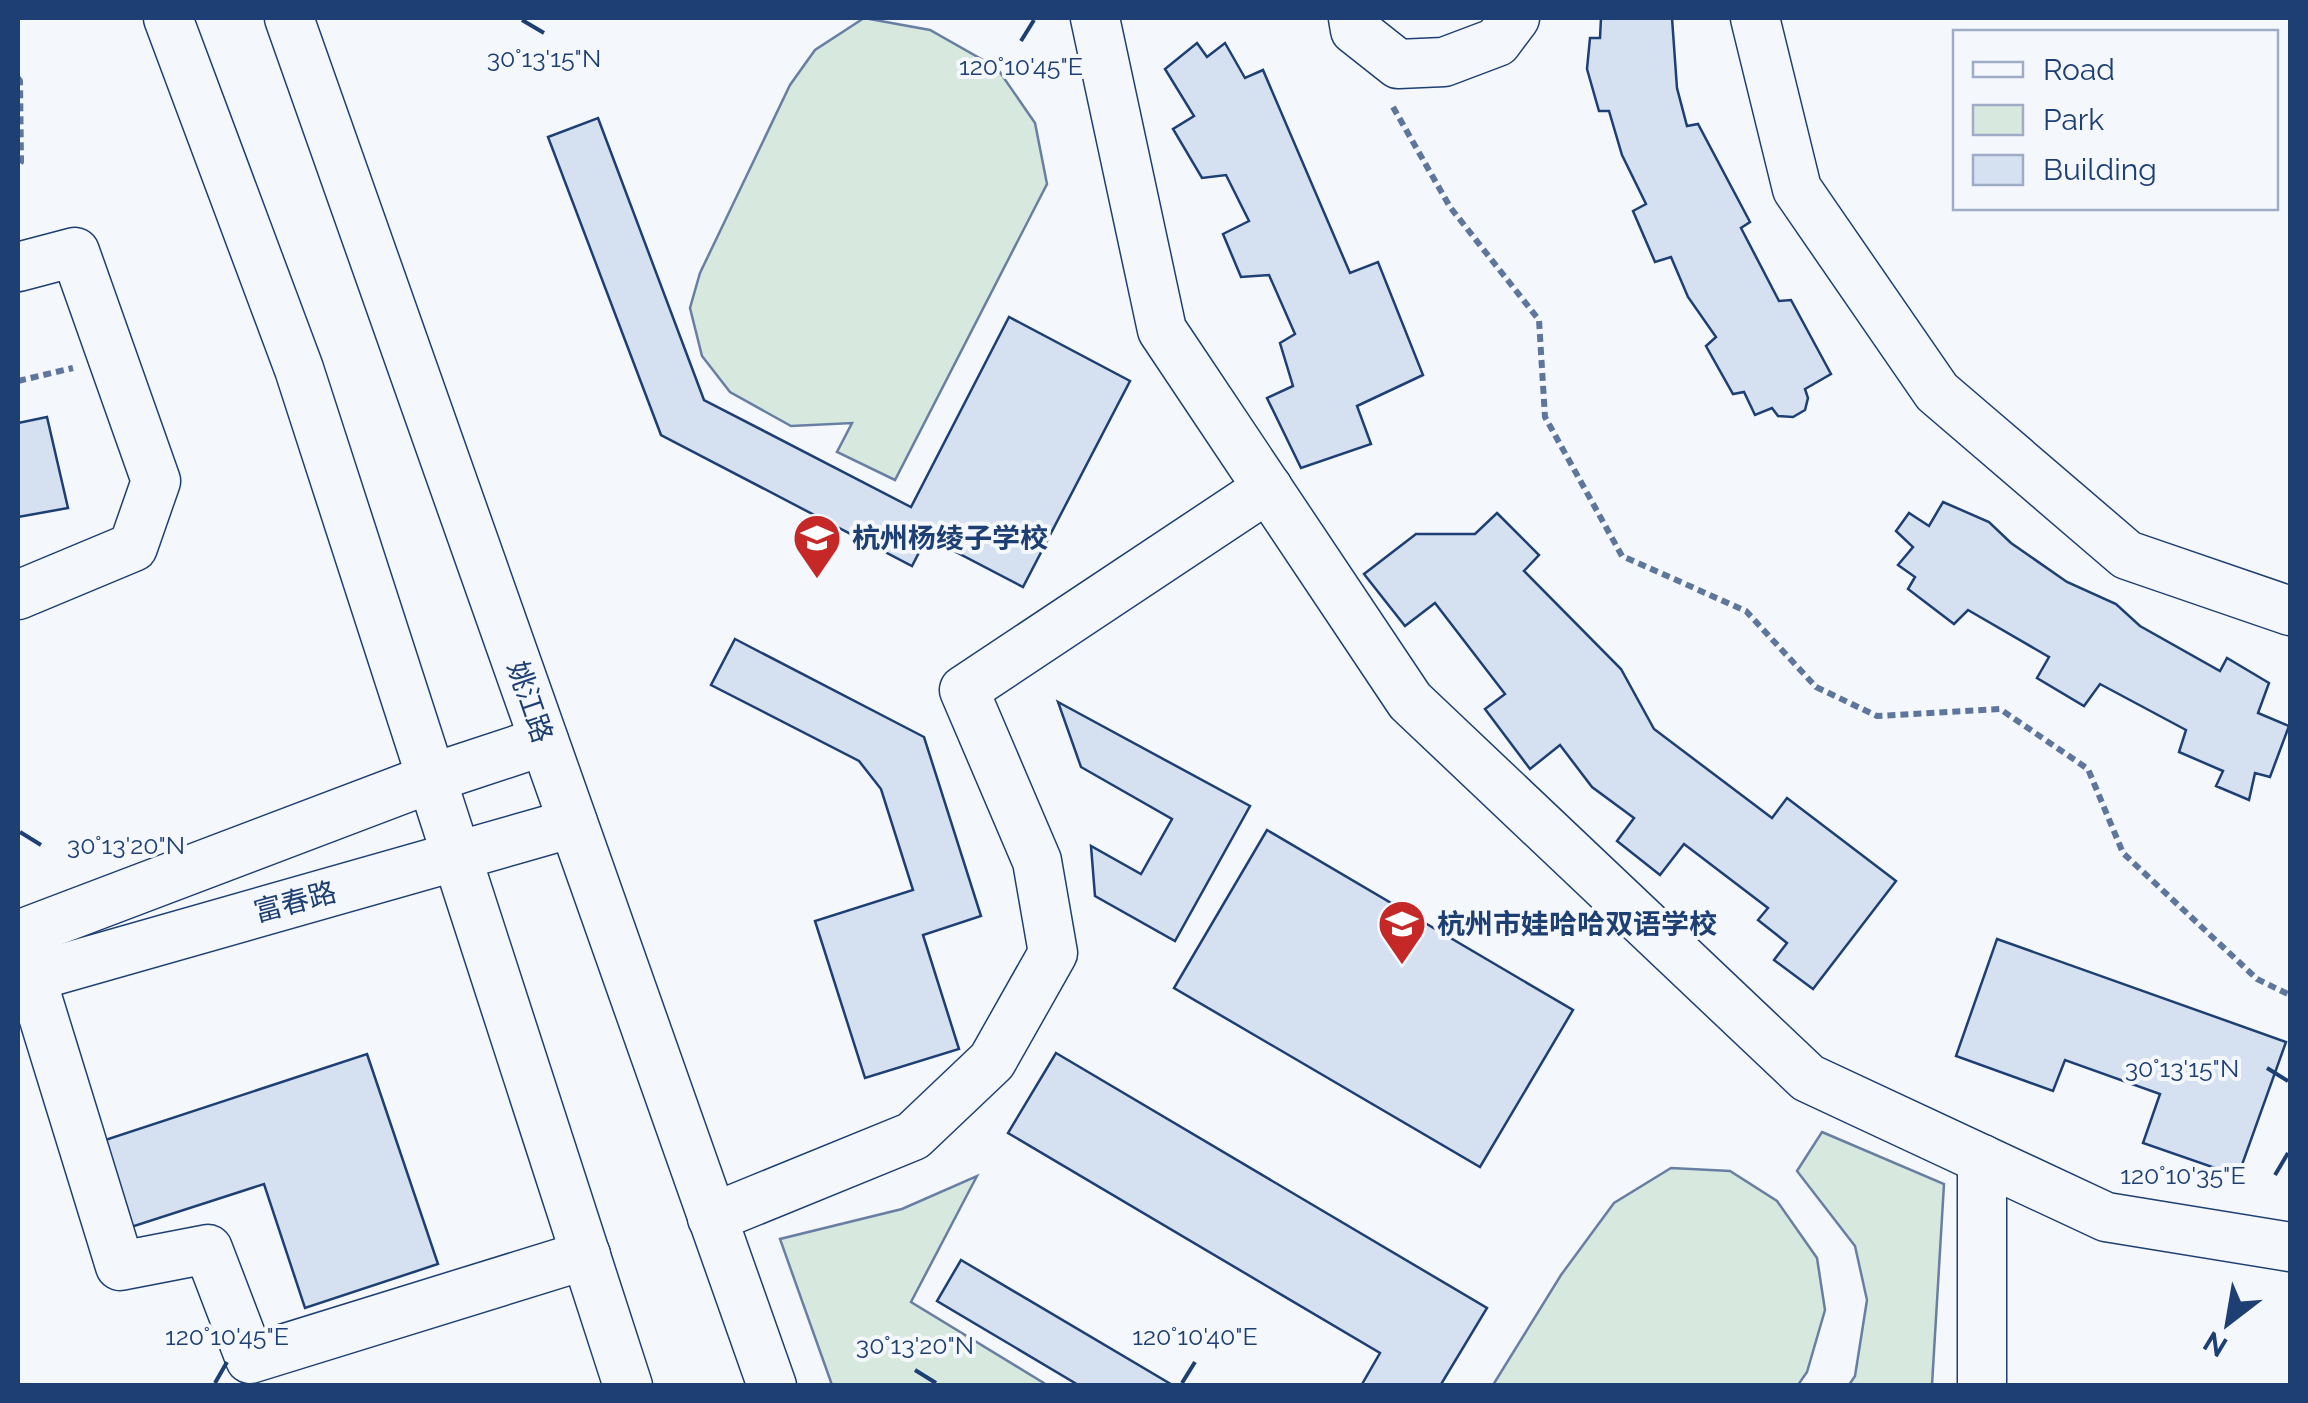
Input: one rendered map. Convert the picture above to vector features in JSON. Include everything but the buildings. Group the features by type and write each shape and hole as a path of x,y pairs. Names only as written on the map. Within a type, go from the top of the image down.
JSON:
{"street":[{"path":"168,18 299,370 628,1386"},
{"name":"姚江路","path":"300,18 544,741 772,1386"},
{"path":"1095,18 1162,330 1410,701 1808,1078 2106,1216 2290,1248"},
{"path":"1353,18 1354,30 1398,64 1444,62 1497,42 1515,18"},
{"path":"1755,18 1797,189 1937,392 2127,555 2290,611"},
{"path":"18,266 75,252 156,481 133,547 18,595"},
{"path":"712,1218 913,1136 992,1061 1054,952 1037,861 964,690 1268,488"},
{"path":"544,741 432,778 22,964 120,1266 208,1248 250,1359 586,1255"},
{"name":"富春路","path":"22,964 457,857 573,822"},
{"path":"1982,1159 1982,1386"}],"path":[{"path":"1398,64 1393,110 1450,207 1539,320 1545,416 1622,556 1746,611 1816,687 1877,716 2000,709 2088,768 2123,853 2257,978 2290,995"},
{"path":"18,78 18,167"}],"green space":[{"path":"864,18 930,30 997,68 1035,123 1047,184 895,480 837,452 852,423 791,426 730,392 702,356 690,308 700,273 790,85 815,50"},
{"path":"1822,1132 1944,1184 1932,1385 1849,1385 1855,1376 1867,1300 1855,1246 1797,1171"},
{"path":"1671,1168 1730,1171 1777,1201 1817,1258 1825,1310 1807,1372 1798,1385 1493,1385 1561,1275 1614,1203"},
{"path":"977,1176 911,1302 1047,1385 832,1385 780,1239 902,1209"}],"place":[{"name":"杭州杨绫子学校","path":"817,580"},
{"name":"杭州市娃哈哈双语学校","path":"1402,966"}]}
